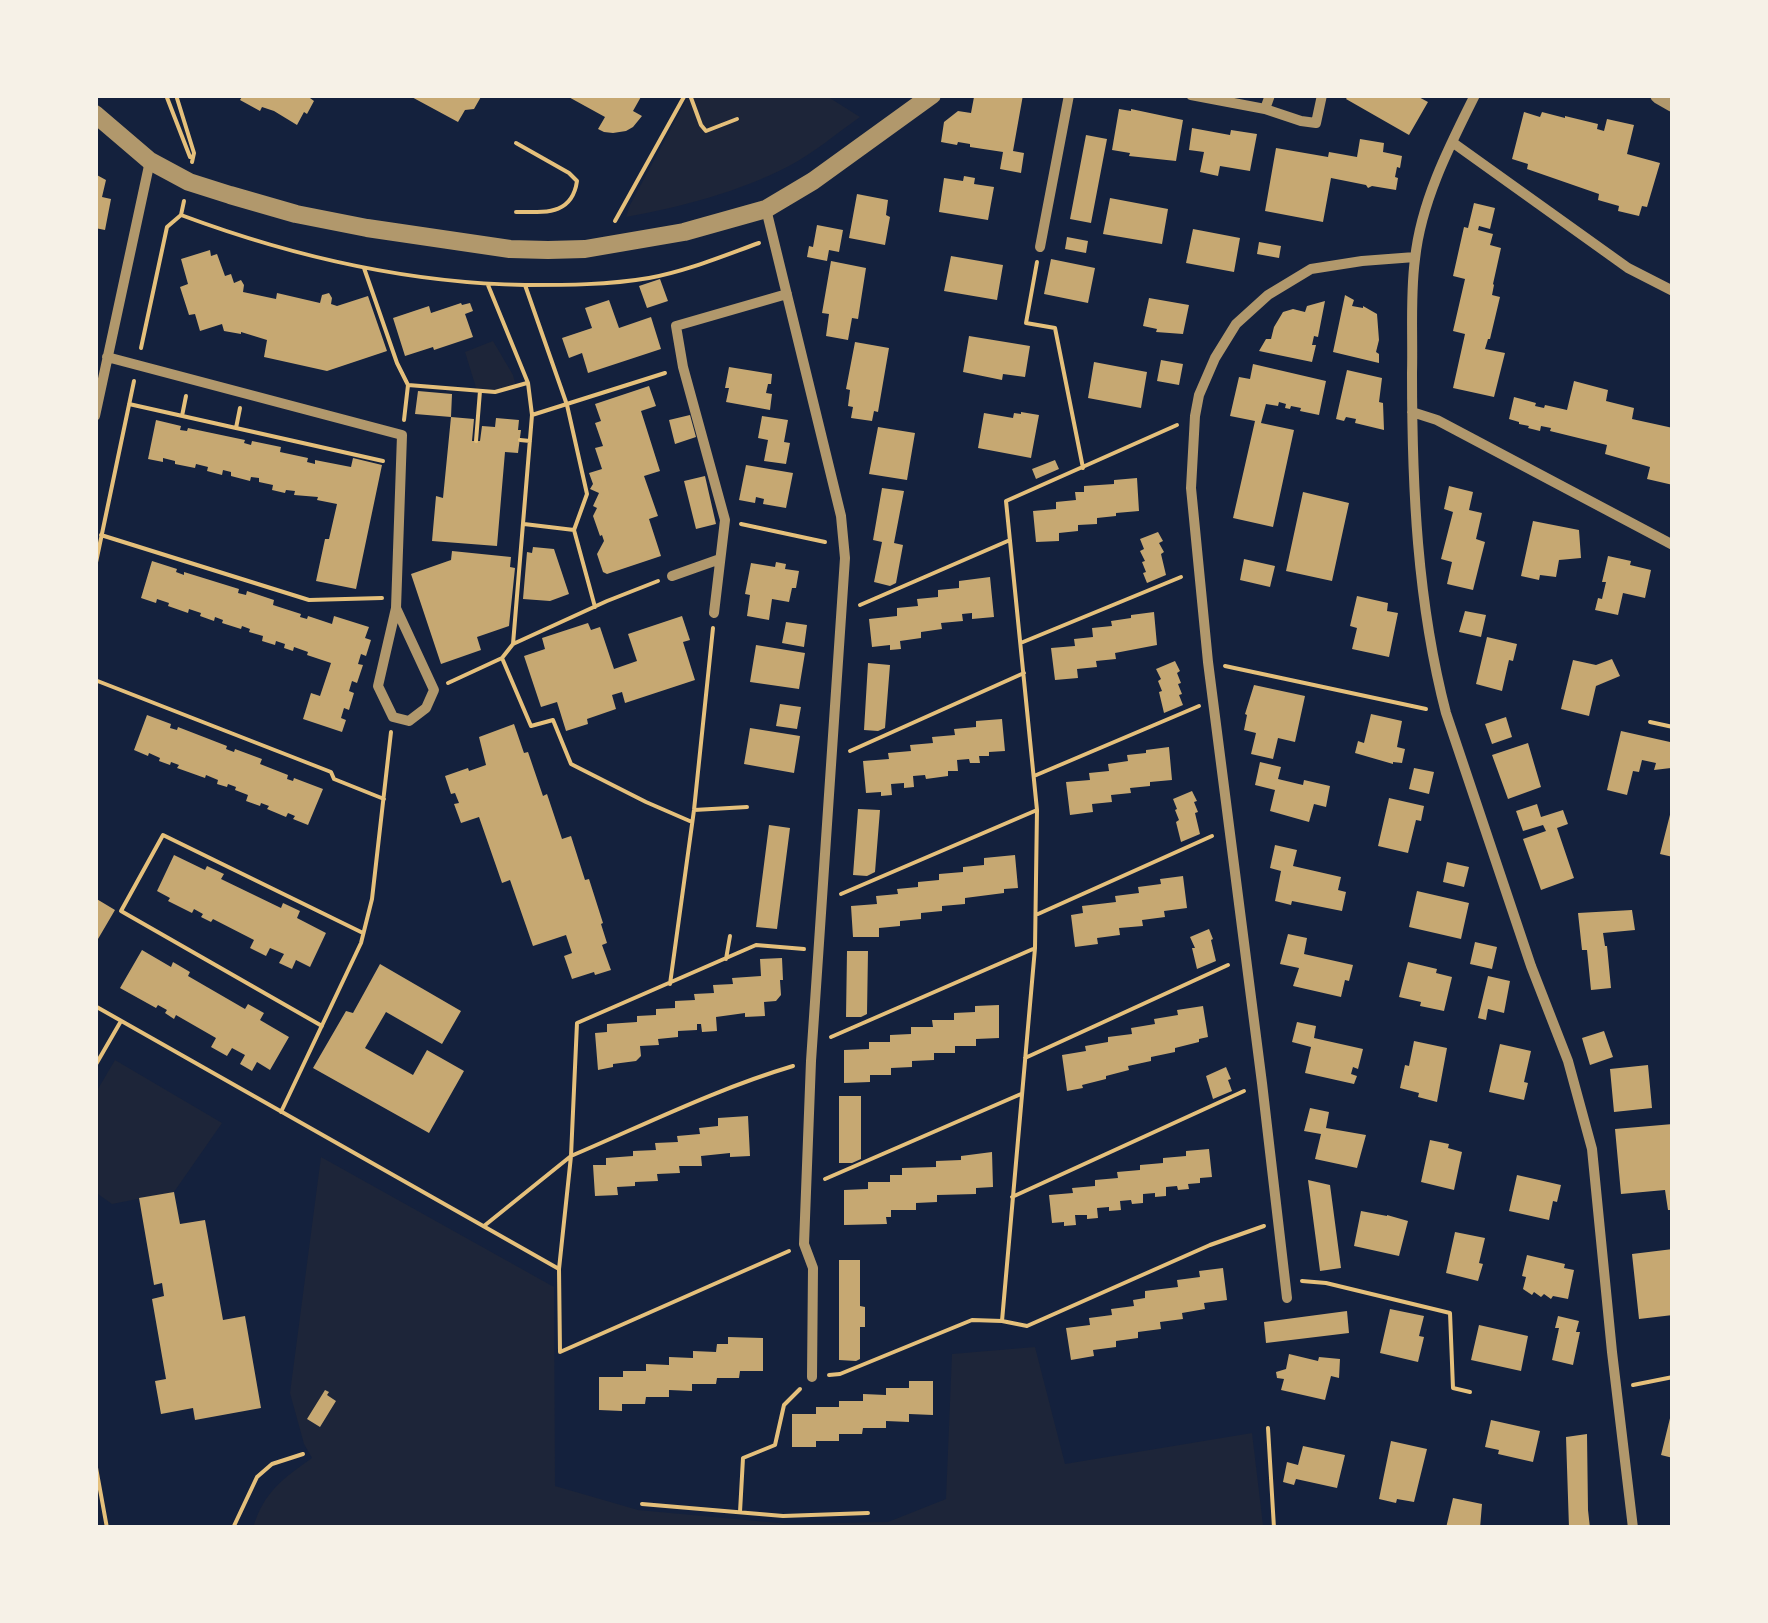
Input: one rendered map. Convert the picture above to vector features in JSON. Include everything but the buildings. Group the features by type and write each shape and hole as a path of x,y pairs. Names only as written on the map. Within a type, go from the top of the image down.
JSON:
{"street":[{"path":"95,114 150,160 189,182 296,214 367,228 510,249 548,250 684,232 766,209 862,148 932,95"},
{"path":"1040,248 1069,95"},
{"path":"1190,95 1316,123 1322,95"},
{"path":"1265,109 1270,95"},
{"path":"1476,95 1452,142 1426,209 1414,257 1414,494 1424,596 1446,714 1531,966 1568,1061 1592,1148 1634,1528"},
{"path":"1660,95 1673,103"},
{"path":"1452,142 1628,268 1673,290"},
{"path":"95,416 150,160"},
{"path":"766,209 841,516 844,546 806,1186 804,1244 813,1268 812,1376"},
{"path":"1288,1298 1212,700 1191,488 1195,416 1199,395 1215,358 1236,324 1268,295 1311,269 1414,257"},
{"path":"714,613 725,520 683,367 676,326 786,294"},
{"path":"107,356 402,435 396,603 378,686 393,716 409,721 426,708 434,690 396,603"},
{"path":"1412,412 1438,420 1673,545"},
{"path":"672,576 720,559"}],"path":[{"path":"166,95 190,154 189,182"},
{"path":"95,566 168,227 181,215 194,153 176,95"},
{"path":"688,95 706,131 737,119"},
{"path":"600,246 688,95"},
{"path":"516,143 569,172 577,181 568,204 557,209 516,212"},
{"path":"181,215 290,251 364,267 488,285 574,285 649,278 773,238"},
{"path":"1040,248 1026,322 1056,328 1083,468"},
{"path":"364,267 408,385 402,435"},
{"path":"525,284 566,405 587,494 574,530 595,606"},
{"path":"434,690 502,658 512,644 532,415 528,382 488,285"},
{"path":"532,415 683,367"},
{"path":"408,385 495,392 528,382"},
{"path":"476,441 480,390"},
{"path":"129,404 401,464"},
{"path":"1002,1321 1035,948 1037,810 1006,501 1195,416"},
{"path":"520,440 530,441"},
{"path":"524,524 574,530"},
{"path":"759,528 844,546"},
{"path":"102,535 309,600 396,603"},
{"path":"879,597 1010,540"},
{"path":"1021,642 1199,570"},
{"path":"512,644 672,576"},
{"path":"670,984 694,810 714,613"},
{"path":"502,658 531,726 553,720 570,764 692,822"},
{"path":"1208,662 1446,714"},
{"path":"832,759 1024,673"},
{"path":"95,680 330,772 334,779 384,799"},
{"path":"1034,776 1212,700"},
{"path":"281,1112 363,933 372,899 393,716"},
{"path":"1650,722 1673,727"},
{"path":"694,810 747,807"},
{"path":"823,901 1037,810"},
{"path":"1036,915 1230,828"},
{"path":"322,1026 121,911 164,835 363,933"},
{"path":"726,959 730,936"},
{"path":"804,1244 560,1352 559,1269 571,1156 577,1024 756,946 820,950"},
{"path":"813,1044 1035,948"},
{"path":"1025,1058 1246,956"},
{"path":"95,1006 559,1269"},
{"path":"95,1066 121,1021"},
{"path":"484,1226 571,1156 761,1076 812,1061"},
{"path":"1012,1198 1262,1083"},
{"path":"806,1186 1021,1094"},
{"path":"840,1374 972,1320 1027,1326 1278,1220"},
{"path":"1286,1280 1326,1283 1450,1312 1452,1388 1470,1392"},
{"path":"740,1512 744,1458 775,1445 784,1405 812,1376"},
{"path":"1652,1381 1673,1378"},
{"path":"1268,1428 1274,1528"},
{"path":"233,1528 257,1477 272,1464 303,1454"},
{"path":"95,1462 107,1528"},
{"path":"642,1504 783,1516 868,1513"}],"shaded area":[{"path":"689,95 825,95 860,117 789,166 750,184 626,217"},
{"path":"493,341 516,386 495,392 477,391 465,352"},
{"path":"115,1060 222,1123 174,1192 112,1204 95,1192 95,1094"},
{"path":"321,1157 554,1287 555,1486 638,1510 789,1524 888,1522 946,1499 952,1354 1035,1347 1065,1464 1252,1433 1263,1525 1271,1528 253,1528 269,1495 312,1458 304,1444 290,1393"}]}
